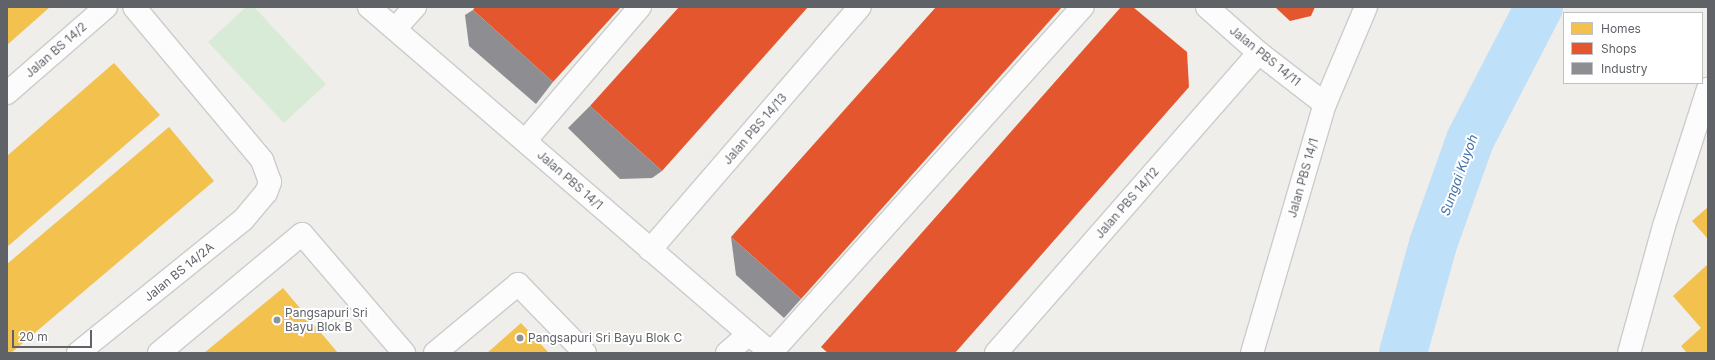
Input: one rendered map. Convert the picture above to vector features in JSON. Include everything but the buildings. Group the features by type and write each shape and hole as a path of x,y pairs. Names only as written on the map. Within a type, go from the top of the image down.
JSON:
{"street":[{"name":"Jalan BS 14/2","path":"7,93 106,7"},
{"name":"Jalan BS 14/2A","path":"78,353 243,220 266,193 270,182 262,160 134,7"},
{"name":"Jalan PBS 14/1","path":"369,7 771,353"},
{"path":"395,29 415,7"},
{"path":"525,141 640,7"},
{"name":"Jalan PBS 14/13","path":"650,250 860,7"},
{"path":"771,353 1083,7"},
{"name":"Jalan PBS 14/11","path":"1207,7 1259,53 1325,104"},
{"name":"Jalan PBS 14/1","path":"1252,353 1325,104 1366,7"},
{"name":"Jalan PBS 14/12","path":"996,353 1259,53"},
{"path":"1630,353 1664,226 1708,89"},
{"path":"159,353 302,234 404,353"},
{"path":"435,353 518,284 585,353"},
{"path":"727,353 749,334"}],"green space":[{"path":"246,7 254,7 326,84 284,123 208,42"}],"waterway":[{"name":"Sungai Kuyoh","path":"1403,353 1433,244 1470,140 1539,7"}],"place":[{"name":"Pangsapuri Sri Bayu Blok B","path":"277,320"},
{"name":"Pangsapuri Sri Bayu Blok C","path":"520,338"}]}
